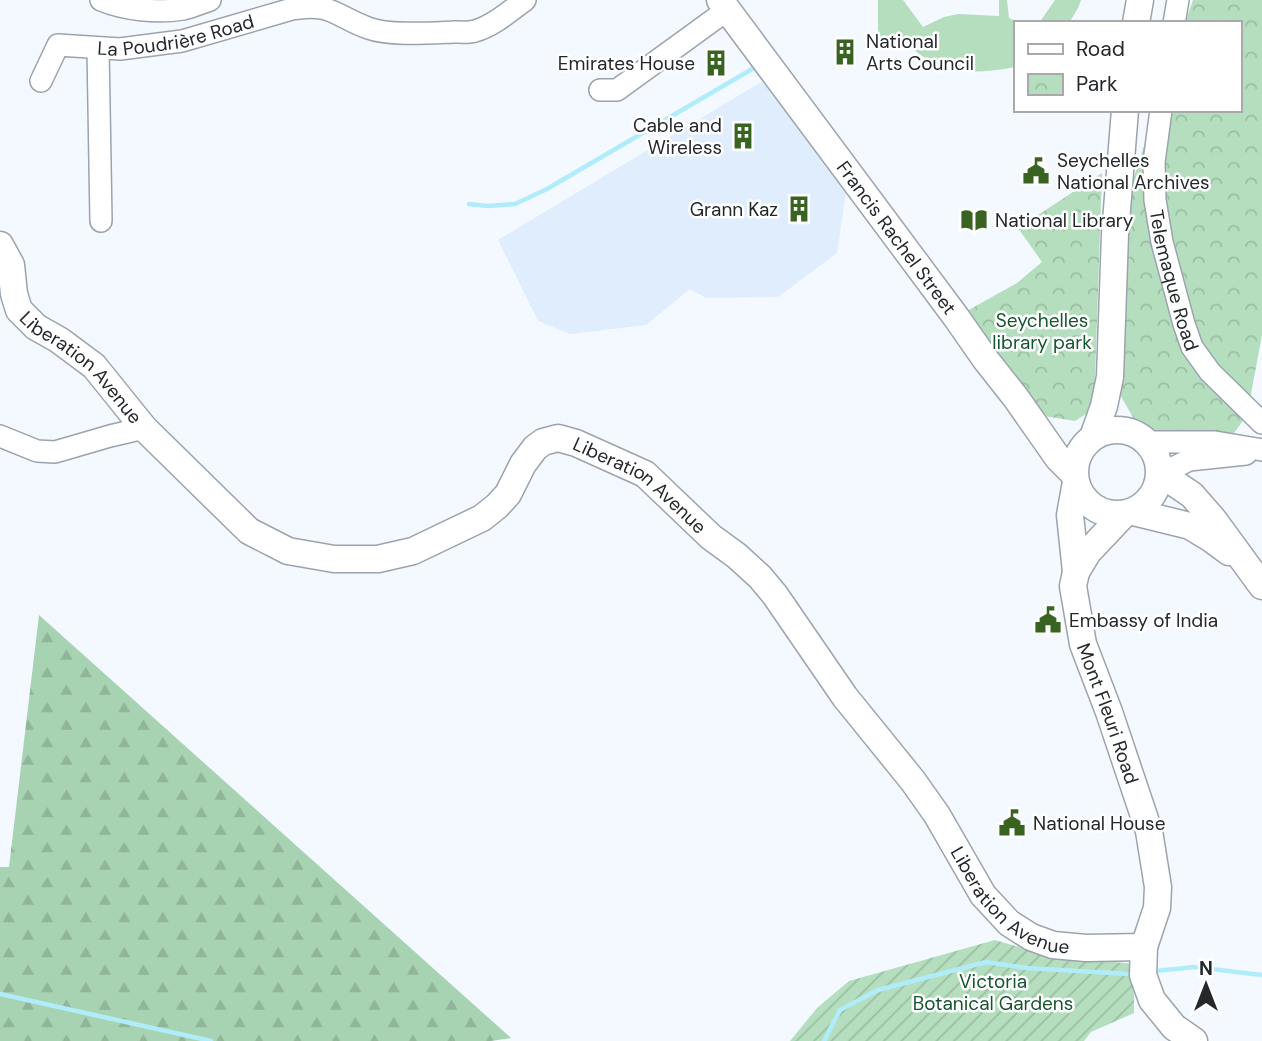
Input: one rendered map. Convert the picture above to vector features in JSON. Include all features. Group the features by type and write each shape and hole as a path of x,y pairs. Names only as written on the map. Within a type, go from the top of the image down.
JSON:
{"main road":[{"path":"1136,21 1140,0"},
{"name":"Francis Rachel Street","path":"724,5 1075,478"},
{"path":"1093,438 1110,377 1115,234 1125,112"},
{"name":"Liberation Avenue","path":"0,245 11,265 19,310 36,327 94,366 144,428 249,531 288,551 334,559 378,559 413,551 482,518 508,494 523,464 535,448 543,442 558,438 576,443 645,474 711,537 760,577 775,595 845,697 937,815 983,895 1009,923 1031,937 1053,946 1144,947"},
{"path":"1076,572 1088,552 1128,513 1143,506 1152,497 1161,474 1154,451 1122,404 1110,377"},
{"path":"1147,442 1135,434 1121,430 1106,431 1085,444 1075,464 1075,478 1080,494 1088,504 1099,511 1111,514 1128,513 1189,526 1210,538 1254,576"},
{"path":"1161,474 1192,495 1254,576"},
{"name":"Mont Fleuri Road","path":"1075,478 1070,515 1076,572 1073,586 1083,644 1149,831 1158,887 1157,908 1144,947 1143,975 1152,1000 1174,1027 1194,1041"}],"street":[{"path":"101,0 112,5 151,10 185,9 210,0"},
{"name":"La Poudrière Road","path":"41,80 58,45 120,49 182,41 308,6 320,6 370,29 386,32 474,32 503,17 525,0"},
{"path":"1174,21 1178,0"},
{"path":"600,90 617,90 724,5"},
{"path":"98,47 101,221"},
{"name":"Telemaque Road","path":"1161,112 1154,162 1155,200 1162,242 1184,324 1192,347 1210,372 1262,422"},
{"path":"0,436 37,450 55,452 144,428"},
{"path":"1147,442 1215,442 1262,451"},
{"path":"1161,474 1189,460 1262,451"}],"shaded area":[{"path":"766,79 847,185 837,253 778,297 706,298 690,289 646,325 570,334 538,321 498,240"}],"green space":[{"path":"878,0 903,0 923,27 958,14 999,16 999,0 1007,0 1009,18 1015,21 1014,67 982,71 954,70 928,59 902,39 878,39"},
{"path":"1055,0 1081,0 1070,21 1040,21"},
{"path":"1193,0 1262,0 1262,335 1247,415 1229,440 1147,442 1110,377 1115,234 1155,112 1241,112 1241,21 1186,21"},
{"name":"Seychelles library park","path":"1102,173 1094,409 1075,421 1044,416 956,317 1017,283 1042,262 1018,228"},
{"path":"39,615 511,1038 491,1041 0,1041 0,867 9,867"},
{"name":"Victoria Botanical Gardens","path":"995,940 1047,955 1134,964 1134,1013 1091,1032 1084,1041 790,1041 817,1008 849,981"}],"waterway":[{"path":"469,204 515,204 547,189 759,65"},
{"path":"824,1041 840,1010 878,990 986,962 1027,968 1130,974"},
{"path":"1156,971 1194,967 1262,975"},
{"path":"0,994 211,1041"}],"place":[{"name":"National Arts Council","path":"845,52"},
{"name":"Emirates House","path":"716,63"},
{"name":"Cable and Wireless","path":"743,136"},
{"name":"Seychelles National Archives","path":"1036,171"},
{"name":"Grann Kaz","path":"799,209"},
{"name":"National Library","path":"974,220"},
{"name":"Embassy of India","path":"1048,620"},
{"name":"National House","path":"1012,823"}]}
